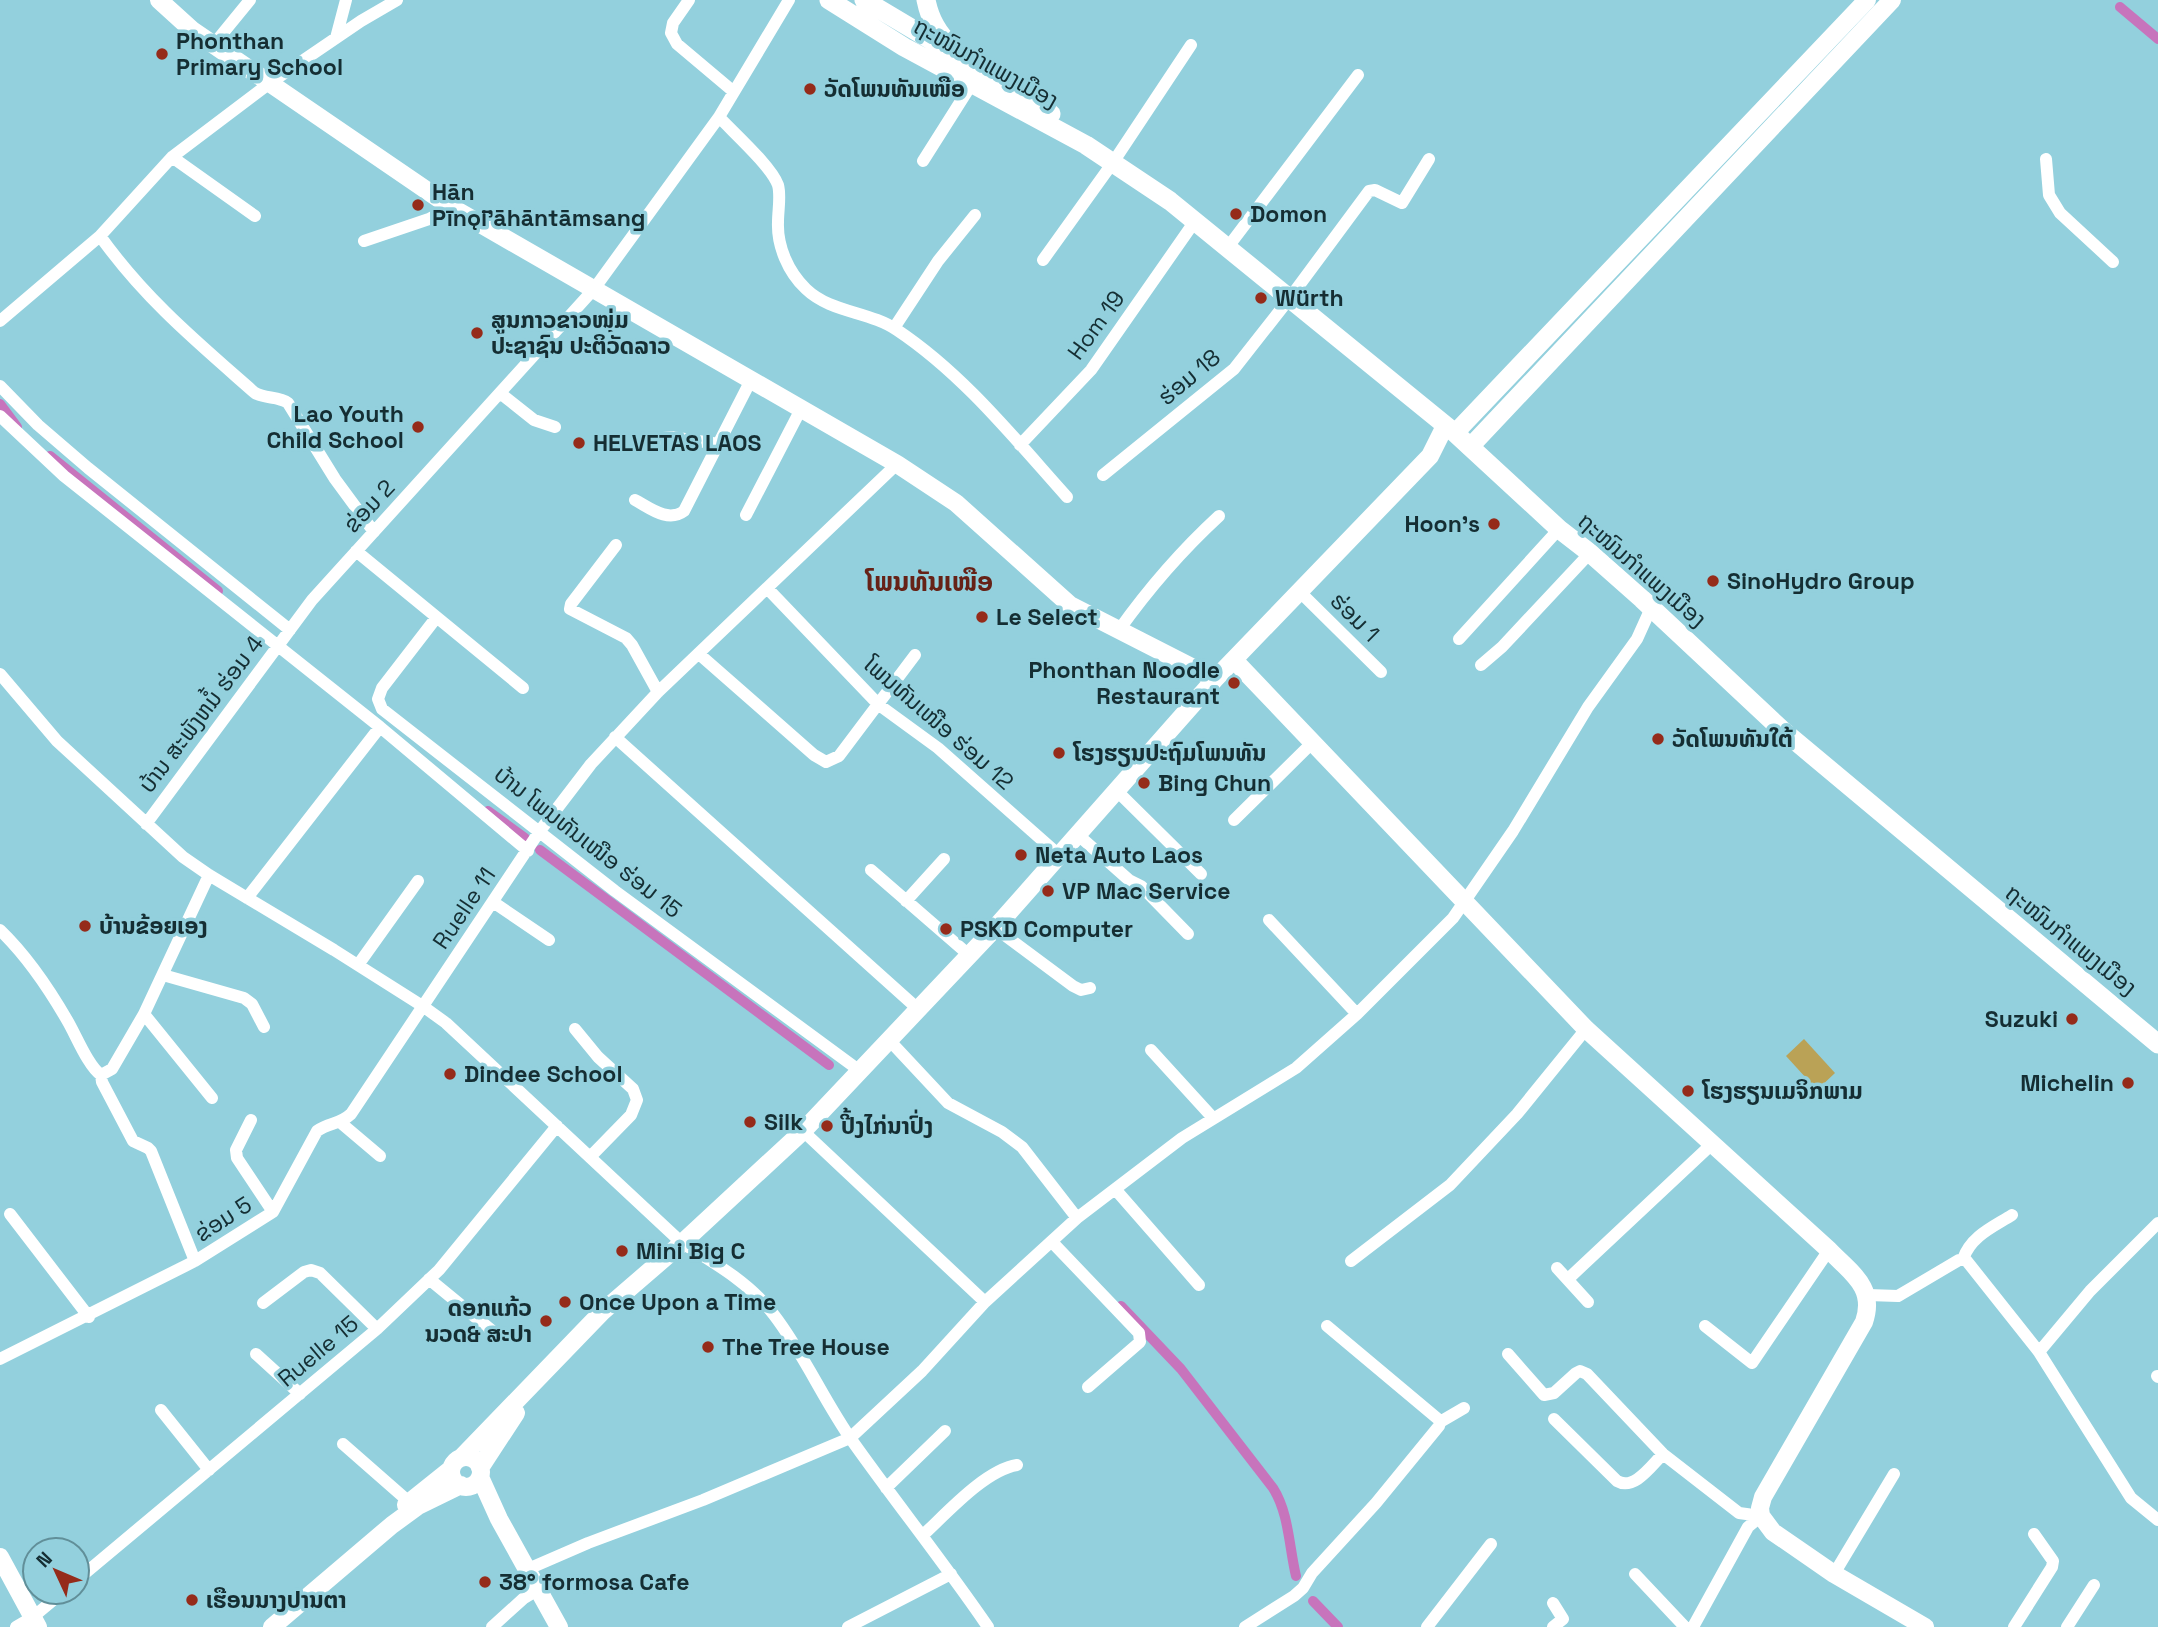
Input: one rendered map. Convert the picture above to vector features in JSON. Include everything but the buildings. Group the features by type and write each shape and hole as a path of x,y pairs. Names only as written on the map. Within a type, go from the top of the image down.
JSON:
{"main road":[{"name":"ຖະໜົນກຳແພງເມືອງ","path":"829,0 865,8 886,25 973,82 1114,162 1195,221 1470,447 1559,529 1651,608 1781,729 2158,1044"},
{"path":"926,0 937,30 968,62"},
{"name":"ຖະໜົນກຳແພງເມືອງ","path":"886,25 968,62 1053,115 1086,145"}],"street":[{"path":"159,0 192,30 451,207 897,464 956,503 1070,605 1215,679"},
{"path":"214,44 250,0"},
{"path":"336,38 346,0"},
{"path":"0,321 100,236 172,157 271,83 397,0"},
{"path":"689,0 673,23 671,33 677,44 734,92"},
{"name":"ຂ່ອມ 2","path":"290,630 312,600 594,289 719,117 789,0"},
{"path":"392,1525 408,1501 456,1463 602,1312 682,1243 803,1131 995,928 1215,679 1430,456 1450,430 1867,0"},
{"path":"1470,447 1892,0"},
{"path":"1042,260 1114,162 1191,45"},
{"path":"1228,247 1358,75"},
{"path":"923,162 973,82"},
{"path":"719,117 770,172 778,186 781,247 806,290 827,303 876,318 923,348 955,376 1067,497"},
{"path":"172,157 256,216"},
{"name":"ຮ່ອມ 18","path":"1104,475 1234,369 1369,191 1375,190 1402,203 1429,159"},
{"path":"2046,159 2049,194 2060,213 2113,262"},
{"path":"364,241 429,219 451,207"},
{"path":"894,328 946,250 975,215"},
{"name":"Hom 19","path":"1020,444 1091,370 1195,221"},
{"path":"100,236 138,286 190,337 255,393 288,403 335,479 374,533"},
{"path":"635,500 668,517 684,512 751,380"},
{"path":"0,386 38,425 88,468 290,630"},
{"path":"500,393 534,420 555,428"},
{"path":"746,515 801,409"},
{"path":"0,416 64,476 380,727 528,851"},
{"path":"641,441 671,437 719,444"},
{"name":"Ruelle 11","path":"424,1007 539,832 615,737 658,692 897,464"},
{"path":"1119,630 1145,593 1184,548 1219,516"},
{"path":"1459,639 1559,529"},
{"path":"616,545 571,604 570,609 626,638 658,692"},
{"path":"356,551 523,688"},
{"path":"1481,665 1502,647 1590,553"},
{"name":"ໂພນທັນເໜືອ ຮ່ອມ 12","path":"767,589 879,705 938,748 1059,855"},
{"name":"ຮ່ອມ 1","path":"1300,592 1381,672"},
{"path":"528,1569 850,1438 922,1371 985,1302 1076,1217 1213,1118 1296,1069 1357,1014 1465,903 1513,831 1588,708 1637,639 1651,608"},
{"name":"ບ້ານ ໂພນທັນເໜືອ ຮ່ອມ 15","path":"436,618 382,688 377,699 382,709 658,923 860,1072"},
{"name":"ບ້ານ ສະພັງຫມໍ້ ຮ່ອມ 4","path":"146,824 290,630"},
{"path":"699,654 825,762 839,755 915,655"},
{"path":"1234,660 1586,1030 1829,1250 1863,1286 1868,1295 1869,1309 1864,1322 1763,1497 1761,1516 1773,1532 1834,1574 1926,1627"},
{"path":"0,674 57,741 183,857 424,1007 472,1046 682,1243 728,1272 774,1314 850,1438 988,1627"},
{"path":"247,898 380,727"},
{"path":"615,737 918,1009"},
{"path":"1234,820 1312,743"},
{"path":"1115,790 1201,874"},
{"path":"1077,834 1129,880 1141,886 1188,934"},
{"path":"906,901 944,859"},
{"path":"871,870 969,955"},
{"path":"101,1075 112,1069 144,1014 209,875"},
{"path":"358,965 418,881"},
{"path":"494,902 549,940"},
{"path":"1269,920 1357,1014"},
{"path":"995,928 1073,986 1081,990 1090,988"},
{"path":"0,930 24,954 67,1019 93,1067 101,1075 132,1141 150,1151 195,1261"},
{"path":"163,975 244,998 252,1004 264,1027"},
{"name":"ຂ່ອມ 5","path":"0,1359 89,1317 195,1261 273,1212 317,1131 326,1125 341,1123 351,1114 424,1007"},
{"path":"144,1014 212,1098"},
{"path":"575,1029 598,1058 633,1088 637,1100 631,1115 590,1157"},
{"path":"1350,1261 1450,1185 1517,1114 1586,1030"},
{"path":"890,1041 948,1103 1011,1137 1022,1147 1076,1217"},
{"path":"1152,1050 1213,1118"},
{"path":"251,1120 236,1150 237,1158 273,1212"},
{"path":"341,1123 380,1156"},
{"name":"Ruelle 15","path":"91,1568 377,1329 429,1279 557,1126"},
{"path":"803,1131 985,1302"},
{"path":"1568,1279 1712,1143"},
{"path":"1115,1189 1199,1285"},
{"path":"10,1214 89,1317"},
{"path":"1868,1295 1898,1296 1963,1258 1966,1250 1979,1236 2012,1215"},
{"path":"2039,1352 2090,1291 2158,1223"},
{"path":"1052,1242 1139,1333 1140,1342 1088,1387"},
{"path":"1704,1326 1752,1363 1829,1250"},
{"path":"1963,1258 2039,1352 2131,1498 2158,1520"},
{"path":"1557,1268 1588,1302"},
{"path":"263,1303 304,1272 311,1270 320,1273 377,1329"},
{"path":"429,1279 496,1334"},
{"path":"1327,1326 1440,1422"},
{"path":"256,1354 300,1394"},
{"path":"1508,1354 1544,1395 1554,1393 1580,1371 1587,1374 1663,1454 1739,1513 1761,1516"},
{"path":"272,1627 392,1525 418,1506 472,1479 544,1373"},
{"path":"1245,1627 1303,1588 1312,1573 1376,1503 1440,1422 1464,1408"},
{"path":"161,1410 209,1470"},
{"path":"1554,1419 1623,1485 1633,1483 1663,1454"},
{"path":"886,1488 945,1431"},
{"path":"343,1444 408,1501"},
{"path":"456,1463 475,1460 472,1479 499,1519 559,1627"},
{"path":"456,1463 453,1479 472,1479"},
{"path":"923,1535 981,1483 1010,1466 1017,1465"},
{"path":"1834,1574 1894,1474"},
{"path":"1693,1627 1748,1527 1761,1516"},
{"path":"2014,1627 2052,1567 2053,1561 2034,1534"},
{"path":"1427,1627 1491,1544"},
{"path":"0,1556 35,1622"},
{"path":"848,1627 951,1574"},
{"path":"1635,1574 1685,1627"},
{"path":"2067,1627 2094,1585"},
{"path":"492,1627 524,1598 539,1589"},
{"path":"1553,1603 1563,1619 1553,1627"},
{"path":"16,1627 35,1622 50,1606"}],"shaded area":[{"path":"1804,1039 1835,1073 1817,1090 1786,1056"}],"waterway":[{"path":"2120,7 2158,39"},
{"path":"0,404 17,427"},
{"path":"50,456 218,591"},
{"path":"488,811 525,838"},
{"path":"540,850 829,1065"},
{"path":"1121,1306 1181,1369 1273,1488 1285,1519 1296,1576"},
{"path":"1313,1601 1338,1627"}],"place":[{"name":"Phonthan Primary School","path":"162,54"},
{"name":"ວັດໂພນທັນເໜືອ","path":"810,89"},
{"name":"Hān Pīnǭi’āhāntāmsang","path":"418,205"},
{"name":"Domon","path":"1236,214"},
{"name":"Würth","path":"1261,298"},
{"name":"ສູນກາວຂາວໜຸ່ມ ປະຊາຊົນ ປະຕິວັດລາວ","path":"477,333"},
{"name":"Lao Youth Child School","path":"418,427"},
{"name":"HELVETAS LAOS","path":"579,443"},
{"name":"Hoon's","path":"1494,524"},
{"name":"SinoHydro Group","path":"1713,581"},
{"name":"Le Select","path":"982,617"},
{"name":"Phonthan Noodle Restaurant","path":"1234,683"},
{"name":"ວັດໂພນທັນໃຕ້","path":"1658,739"},
{"name":"ໂຮງຮຽນປະຖົມໂພນທັນ","path":"1059,753"},
{"name":"Bing Chun","path":"1144,783"},
{"name":"Neta Auto Laos","path":"1021,855"},
{"name":"VP Mac Service","path":"1048,891"},
{"name":"ບ້ານຂ້ອຍເອງ","path":"85,926"},
{"name":"PSKD Computer","path":"946,929"},
{"name":"Suzuki","path":"2072,1019"},
{"name":"Dindee School","path":"450,1074"},
{"name":"Michelin","path":"2128,1083"},
{"name":"ໂຮງຮຽນເມຈິກພາມ","path":"1688,1091"},
{"name":"Silk","path":"750,1122"},
{"name":"ປີ້ງໄກ່ນາປົ່ງ","path":"827,1126"},
{"name":"Mini Big C","path":"622,1251"},
{"name":"Once Upon a Time","path":"565,1302"},
{"name":"ດອກແກ້ວ ນວດ& ສະປາ","path":"546,1321"},
{"name":"The Tree House","path":"708,1347"},
{"name":"38° formosa Cafe","path":"485,1582"},
{"name":"ເຮືອນນາງປານຕາ","path":"192,1600"}],"district":[{"name":"ໂພນທັນເໜືອ","path":"929,582"}]}
